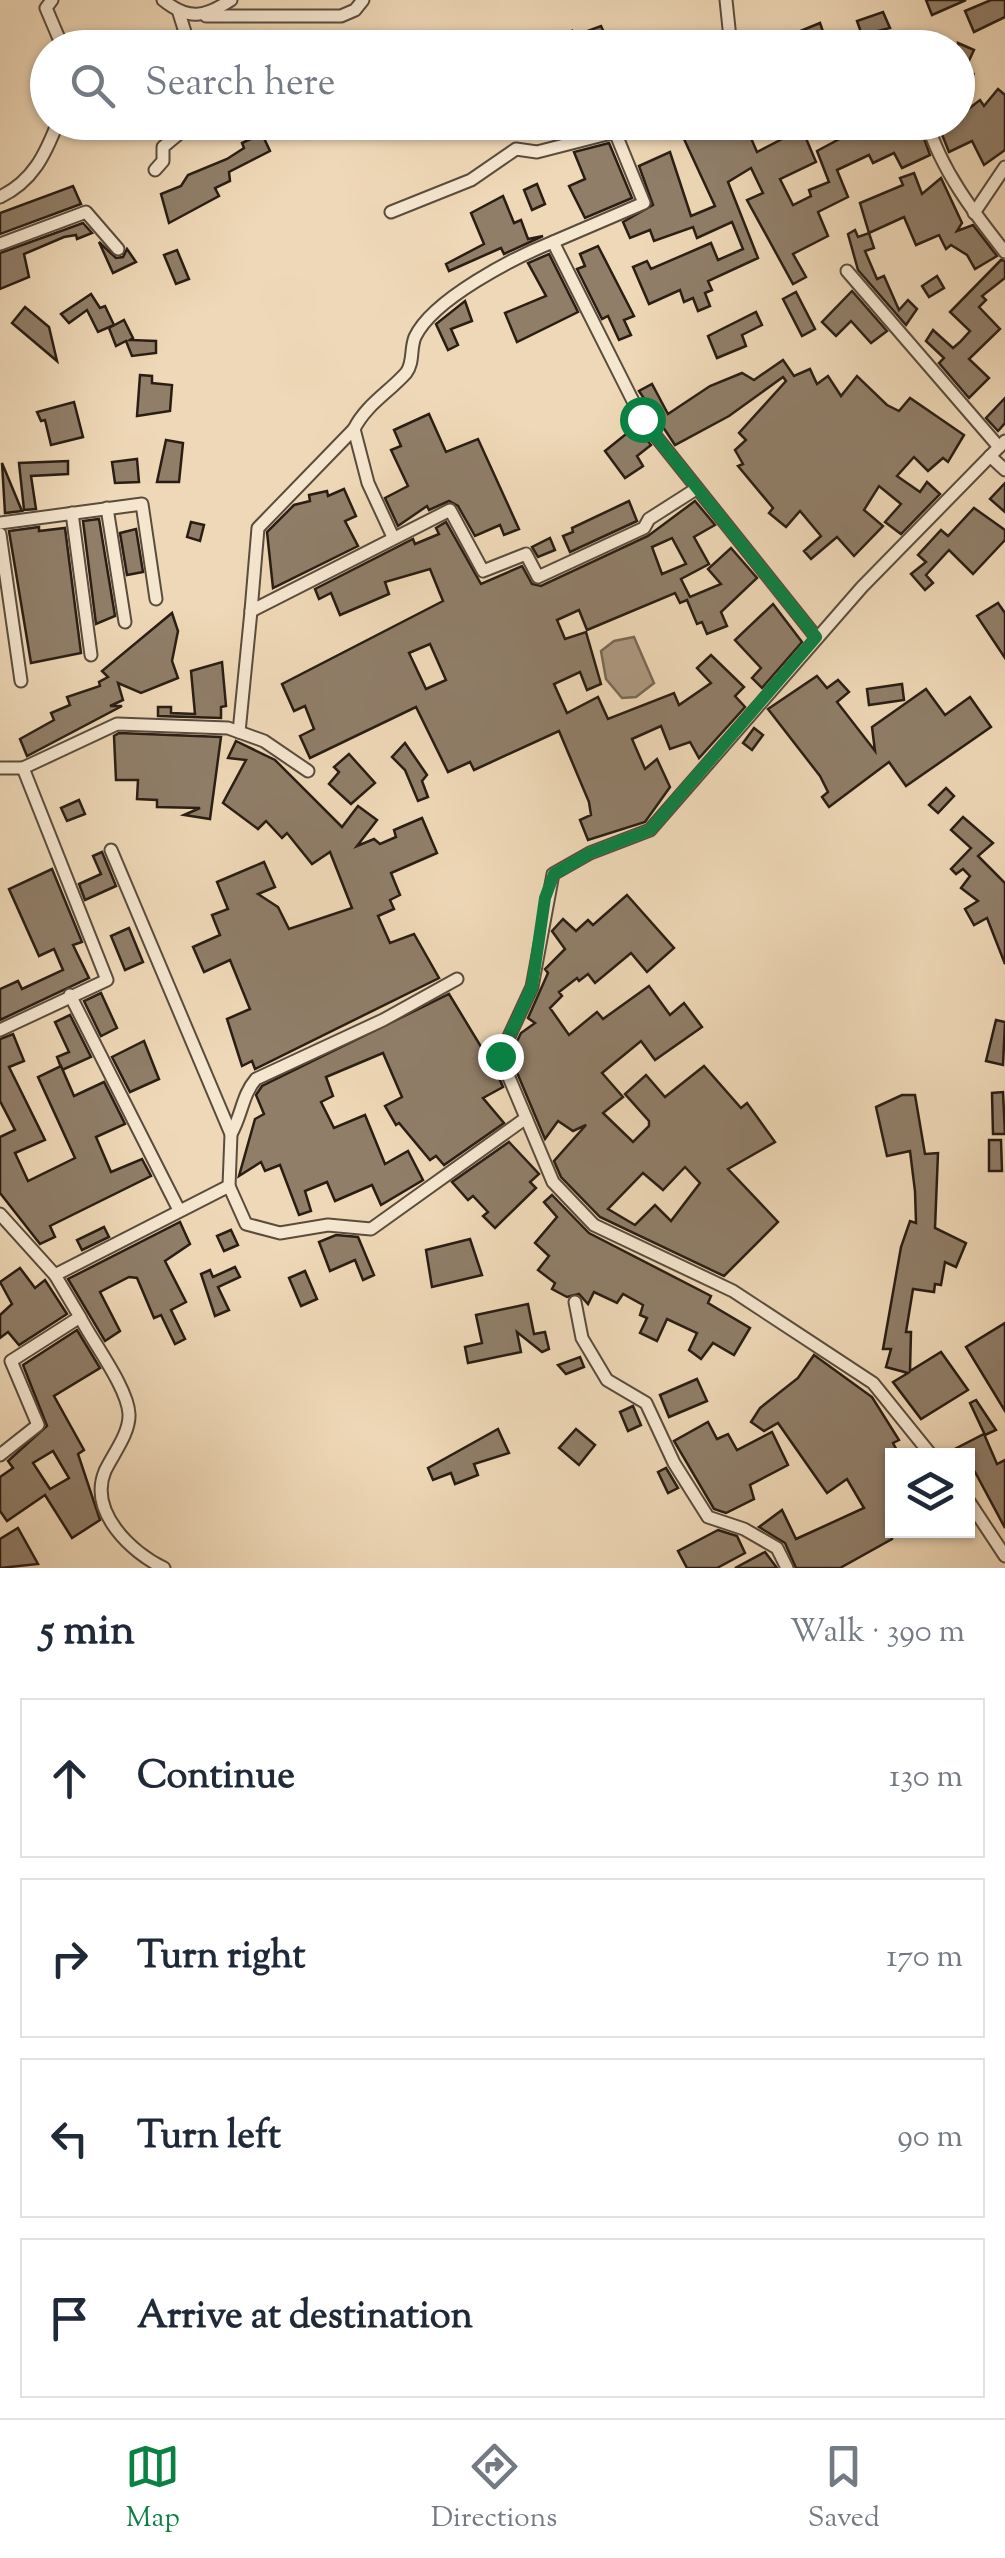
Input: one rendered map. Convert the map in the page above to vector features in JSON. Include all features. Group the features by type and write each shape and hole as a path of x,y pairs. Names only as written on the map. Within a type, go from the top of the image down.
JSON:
{"street":[{"path":"52,0 46,8 55,30"},
{"path":"163,0 179,13 206,16 341,16 355,10 363,0"},
{"path":"206,16 232,0"},
{"path":"726,0 729,30"},
{"path":"179,13 184,30"},
{"path":"0,197 15,190 43,162 51,140"},
{"path":"156,170 163,161 164,148 173,140"},
{"path":"391,212 471,180 516,149 537,152 575,140"},
{"path":"239,732 258,528 354,430 362,413 410,369 414,338 430,316 517,256 644,203 622,140"},
{"path":"934,140 974,213 1005,252"},
{"path":"974,213 1005,167"},
{"path":"0,244 86,212 118,249"},
{"path":"553,242 642,419 816,637"},
{"path":"847,271 998,448 1005,470"},
{"path":"354,430 368,483 393,537"},
{"path":"926,1448 873,1383 733,1290 594,1225 554,1182 500,1056 532,987 545,898 554,874 590,853 650,830 816,637 998,448"},
{"path":"252,611 453,510 483,571 526,554 538,577 644,528 649,519 696,489"},
{"path":"0,523 138,503 143,506 156,598"},
{"path":"107,508 124,622"},
{"path":"72,513 91,656"},
{"path":"0,534 22,681"},
{"path":"0,768 23,768 117,724 239,732 264,740 308,771"},
{"path":"0,1030 107,980 23,768"},
{"path":"111,850 232,1134"},
{"path":"457,979 383,1020 256,1079 244,1092 242,1114 232,1134 229,1186 246,1224 280,1233 328,1224 371,1229 526,1118"},
{"path":"70,995 179,1210"},
{"path":"55,1274 229,1186"},
{"path":"0,1214 55,1274 126,1400 130,1418 103,1476 110,1520 120,1538 164,1568"},
{"path":"576,1302 582,1338 607,1380 646,1402 674,1463 708,1517 744,1529 777,1548 787,1568"},
{"path":"0,1455 38,1425 11,1361 80,1317"},
{"path":"975,1511 1005,1556"}],"shaded area":[{"path":"634,637 654,683 636,697 622,698 606,679 601,651 614,641"}],"building":[{"path":"926,0 966,0 932,15"},
{"path":"991,0 1005,0 1005,17 975,32 965,11"},
{"path":"883,12 890,28 860,30 857,21"},
{"path":"820,23 822,30 803,30"},
{"path":"998,89 1005,95 1005,150 984,165 972,141 949,152 944,140 975,140 975,104 980,100 984,106"},
{"path":"265,140 270,151 229,172 230,181 215,188 219,196 169,223 161,194 181,186 188,175 227,159 244,148 242,143"},
{"path":"684,140 752,140 757,152 780,140 807,140 816,162 780,179 793,205 811,196 809,190 829,182 817,151 837,140 925,140 930,155 902,168 894,153 873,163 869,155 837,170 848,197 818,212 828,236 793,254 806,277 793,284 747,200 763,193 751,168 728,182 758,258 708,281 712,290 705,293 710,306 698,311 693,298 684,302 680,290 649,304 633,267 647,261 651,269 711,243 718,260 743,249 732,222 697,238 693,227 654,241 650,230 630,238 623,222 653,205 639,166 670,152 691,216 715,206"},
{"path":"609,143 632,198 585,218 569,186 585,179 574,152"},
{"path":"914,173 922,194 941,178 962,223 957,231 973,225 997,256 975,269 967,255 951,245 946,249 939,235 916,245 904,217 869,233 860,203 903,185 900,178"},
{"path":"537,184 545,204 532,210 524,190"},
{"path":"73,186 81,204 0,234 0,213"},
{"path":"503,196 514,223 521,220 528,239 543,236 504,254 501,248 449,271 446,264 484,244 471,213"},
{"path":"83,223 92,233 77,239 76,235 64,237 24,254 29,277 0,289 0,253"},
{"path":"855,230 858,237 869,233 874,248 865,251 877,279 884,276 899,310 908,300 917,309 906,325 858,270 848,234"},
{"path":"99,242 116,258 123,257 127,249 136,262 113,273"},
{"path":"598,246 634,316 624,320 631,335 619,340 608,316 602,319 577,269 585,266 580,254"},
{"path":"177,250 189,279 176,284 164,255"},
{"path":"549,254 578,312 517,342 505,313 546,296 528,263"},
{"path":"1001,260 1005,261 1005,278 982,296 986,300 979,307 1000,329 969,359 989,378 969,398 939,363 944,358 926,341 933,330 953,348 960,342 970,331 950,312"},
{"path":"937,276 944,288 929,297 922,286"},
{"path":"852,291 887,331 871,343 851,321 836,336 822,322"},
{"path":"796,292 815,329 802,336 783,299"},
{"path":"91,294 100,308 105,306 114,325 98,332 87,310 69,323 61,314"},
{"path":"465,301 472,321 451,329 458,345 448,350 436,324"},
{"path":"25,307 49,327 57,361 12,323"},
{"path":"756,312 762,325 742,335 746,346 717,358 708,336"},
{"path":"124,320 133,338 130,340 156,341 156,353 132,356 126,341 116,346 109,328"},
{"path":"783,360 794,376 810,369 817,384 828,376 841,396 857,376 887,405 899,411 910,398 964,435 948,462 943,458 928,471 914,457 897,476 920,492 927,482 940,494 901,534 885,522 901,504 879,486 864,510 883,526 854,556 837,537 811,559 804,551 821,536 800,511 786,527 769,513 773,508 738,466 743,464 735,450 746,440 739,433 786,381 783,377 729,416 675,445 639,391 652,384 668,414 710,386 742,373 754,380"},
{"path":"140,375 152,376 152,383 172,385 170,411 137,416"},
{"path":"1005,398 1005,423 998,431 986,418"},
{"path":"74,402 83,437 51,445 45,420 41,421 37,412"},
{"path":"429,414 446,452 478,439 519,529 504,535 500,525 475,536 458,506 449,501 429,510 427,506 398,526 385,498 408,486 391,450 401,446 394,430"},
{"path":"636,426 651,445 637,456 643,466 625,478 605,451"},
{"path":"166,440 183,443 179,482 157,482"},
{"path":"137,459 139,482 115,483 112,462"},
{"path":"68,461 68,474 31,476 36,509 24,510 19,463"},
{"path":"2,463 22,511 5,513"},
{"path":"1005,483 1005,512 990,499"},
{"path":"344,489 356,516 345,521 358,546 273,588 267,532 294,505 310,501 309,495 327,491 328,496"},
{"path":"629,501 637,521 570,552 563,536 573,532 572,528"},
{"path":"695,501 715,525 694,537 709,564 681,579 690,597 721,584 708,569 731,548 757,578 721,612 727,626 707,634 702,622 697,624 687,600 680,603 675,593 587,630 579,610 557,620 565,639 586,632 601,684 587,690 580,672 554,684 567,713 598,697 608,719 674,693 679,705 711,683 697,668 711,655 744,687 735,696 745,707 699,758 690,742 670,749 661,726 632,739 645,769 657,759 670,787 645,822 588,840 580,820 591,815 589,802 559,731 474,770 470,762 448,772 416,707 310,758 300,736 314,729 305,706 294,711 282,684 443,601 430,569 385,582 389,594 340,615 331,593 319,599 315,589 413,539 415,544 439,534 436,528 446,522 481,584 522,566 532,584 541,586 648,536","holes":["672,538 686,564 662,574 652,547","430,644 446,680 426,689 409,653"]},
{"path":"974,508 1005,530 1005,540 973,574 949,550 926,575 933,583 925,590 911,574 926,562 918,555 941,530 948,536"},
{"path":"99,519 115,616 96,624 83,521"},
{"path":"191,522 204,525 200,541 187,537"},
{"path":"39,527 39,531 65,528 81,653 31,663 9,531"},
{"path":"136,529 143,572 127,575 120,533"},
{"path":"550,538 555,550 538,557 532,547"},
{"path":"998,603 1005,613 1005,658 977,616"},
{"path":"773,604 802,642 762,688 752,678 761,668 735,640"},
{"path":"172,613 178,631 172,661 178,678 141,693 118,683 123,700 110,706 122,706 27,756 20,739 54,720 51,713 70,705 67,697 100,686 99,682 108,677 102,671"},
{"path":"222,662 226,706 221,707 221,718 158,716 158,707 171,707 171,713 195,714 191,671"},
{"path":"817,676 827,688 838,680 849,692 837,702 875,751 872,727 926,689 945,715 970,697 991,727 906,786 889,762 829,807 822,797 828,792 820,776 768,709"},
{"path":"902,684 904,700 869,705 867,689"},
{"path":"754,728 763,735 752,750 743,743"},
{"path":"119,733 221,737 210,819 184,815 200,808 157,807 157,800 137,799 138,780 116,780 114,736"},
{"path":"236,741 275,760 342,827 358,806 377,820 357,846 374,839 380,844 396,837 394,830 422,818 437,853 391,873 400,895 390,900 394,909 378,916 390,943 414,934 439,978 255,1069 252,1061 242,1066 227,1019 250,1009 230,960 204,972 193,947 220,935 212,915 228,909 217,882 264,862 275,887 258,894 278,907 289,929 352,908 330,852 312,864 287,833 282,838 266,821 258,829 223,803 246,760 228,758"},
{"path":"405,743 427,775 422,781 428,797 418,801 405,770 392,757"},
{"path":"349,754 375,783 351,804 329,784 339,772 334,767"},
{"path":"946,788 954,796 938,813 929,805"},
{"path":"79,800 85,814 67,821 61,808"},
{"path":"963,817 993,843 978,856 1005,883 1005,964 987,918 974,925 965,909 978,901 961,888 970,876 963,869 956,874 951,869 971,848 951,830"},
{"path":"102,852 116,886 85,900 79,884 101,874 93,856"},
{"path":"52,869 82,942 73,945 89,978 0,1020 0,989 18,981 22,989 63,970 54,949 39,956 9,889"},
{"path":"627,895 674,948 647,972 631,953 595,983 588,974 559,992 562,996 550,1008 569,1035 597,1012 603,1019 649,986 670,1015 684,1003 702,1027 655,1060 641,1041 602,1073 623,1097 603,1113 633,1142 649,1126 649,1121 625,1094 646,1075 665,1097 704,1066 741,1108 747,1103 775,1142 728,1169 778,1222 724,1276 600,1217 561,1177 554,1161 586,1125 573,1131 558,1121 545,1139 510,1056 521,1033 535,1023 528,1018 548,973 545,969 565,949 552,931 563,919 576,931 588,920 593,925","holes":["685,1167 700,1183 671,1221 655,1205 635,1225 608,1209 643,1173 663,1190"]},
{"path":"129,928 143,962 125,970 111,936"},
{"path":"101,993 117,1028 101,1036 84,1001"},
{"path":"449,994 503,1087 483,1098 504,1123 444,1165 436,1156 430,1160 399,1123 396,1125 385,1106 402,1097 383,1053 326,1077 333,1096 321,1102 334,1128 365,1115 385,1164 408,1151 423,1180 381,1205 372,1185 335,1201 327,1182 305,1191 311,1211 299,1215 280,1165 265,1171 261,1162 239,1176 255,1119 264,1114 256,1095 262,1086"},
{"path":"70,1015 91,1057 62,1070 57,1057 69,1052 55,1022"},
{"path":"996,1020 1005,1022 1003,1065 986,1061"},
{"path":"13,1034 24,1061 9,1067 45,1140 15,1153 28,1181 75,1158 38,1077 61,1066 74,1096 104,1082 125,1124 96,1137 111,1172 142,1159 151,1176 50,1226 55,1237 40,1244 0,1193 0,1137 15,1130 0,1101 0,1039"},
{"path":"144,1041 159,1079 130,1092 112,1057"},
{"path":"1003,1092 1005,1134 993,1134 992,1093"},
{"path":"902,1095 915,1095 925,1154 938,1153 935,1228 966,1243 956,1267 945,1262 941,1285 935,1284 934,1292 913,1289 906,1332 911,1332 910,1371 941,1352 968,1390 921,1419 893,1382 908,1373 886,1367 891,1349 883,1349 901,1247 910,1221 916,1223 910,1151 887,1156 876,1107"},
{"path":"989,1140 1001,1140 1002,1171 989,1171"},
{"path":"509,1142 539,1174 530,1182 536,1188 495,1228 483,1216 488,1212 473,1196 468,1200 452,1182"},
{"path":"552,1195 589,1233 711,1296 708,1303 750,1328 734,1355 713,1343 701,1359 689,1350 697,1333 667,1319 657,1341 640,1333 647,1318 640,1315 643,1305 623,1294 617,1303 594,1292 588,1304 579,1294 567,1297 552,1289 555,1283 538,1270 549,1256 535,1243 557,1217 544,1202"},
{"path":"180,1222 190,1244 165,1261 186,1302 171,1310 185,1339 175,1344 161,1315 154,1318 137,1278 129,1277 100,1292 120,1331 105,1341 68,1279"},
{"path":"104,1227 109,1237 82,1250 77,1240"},
{"path":"231,1230 238,1245 224,1251 217,1236"},
{"path":"336,1235 358,1237 374,1275 363,1280 355,1260 330,1271 319,1242"},
{"path":"470,1239 482,1275 432,1287 426,1250"},
{"path":"235,1267 240,1277 218,1287 229,1310 215,1316 201,1274 210,1270 213,1277"},
{"path":"20,1268 35,1288 45,1280 67,1314 19,1345 8,1332 0,1338 0,1315 12,1304 0,1282"},
{"path":"305,1271 317,1299 301,1306 289,1278"},
{"path":"528,1304 534,1334 545,1332 549,1349 542,1352 517,1332 521,1352 468,1363 465,1347 482,1343 476,1315"},
{"path":"1005,1323 1005,1411 966,1347"},
{"path":"77,1330 100,1368 54,1396 84,1450 78,1454 100,1520 72,1538 45,1495 7,1521 0,1511 0,1477 13,1468 8,1461 47,1426 23,1365","holes":["53,1451 69,1478 50,1489 33,1463"]},
{"path":"814,1355 872,1397 899,1440 893,1443 896,1448 885,1448 885,1538 892,1539 840,1568 796,1568 785,1543 759,1527 782,1510 796,1539 864,1508 847,1479 827,1493 778,1423 764,1431 751,1422 760,1408 798,1378"},
{"path":"580,1357 584,1367 566,1374 558,1365"},
{"path":"697,1379 707,1401 669,1417 660,1395"},
{"path":"976,1400 996,1430 985,1435 970,1403"},
{"path":"633,1406 641,1425 628,1431 620,1412"},
{"path":"708,1422 717,1439 728,1434 737,1450 772,1432 788,1465 750,1485 754,1499 726,1513 714,1509 674,1441"},
{"path":"498,1429 509,1453 474,1464 478,1475 455,1484 451,1473 433,1480 428,1468"},
{"path":"576,1429 595,1445 579,1465 559,1448"},
{"path":"984,1434 997,1464 1005,1460 1005,1528 975,1472 975,1448 957,1448"},
{"path":"666,1468 678,1488 668,1493 658,1472"},
{"path":"18,1528 38,1564 0,1568 0,1539"},
{"path":"718,1530 737,1536 745,1553 717,1568 687,1568 678,1551"},
{"path":"765,1552 777,1568 735,1568"}],"route":[{"path":"500,1056 532,987 545,898 554,874 590,853 650,830 816,637 642,419"}]}
